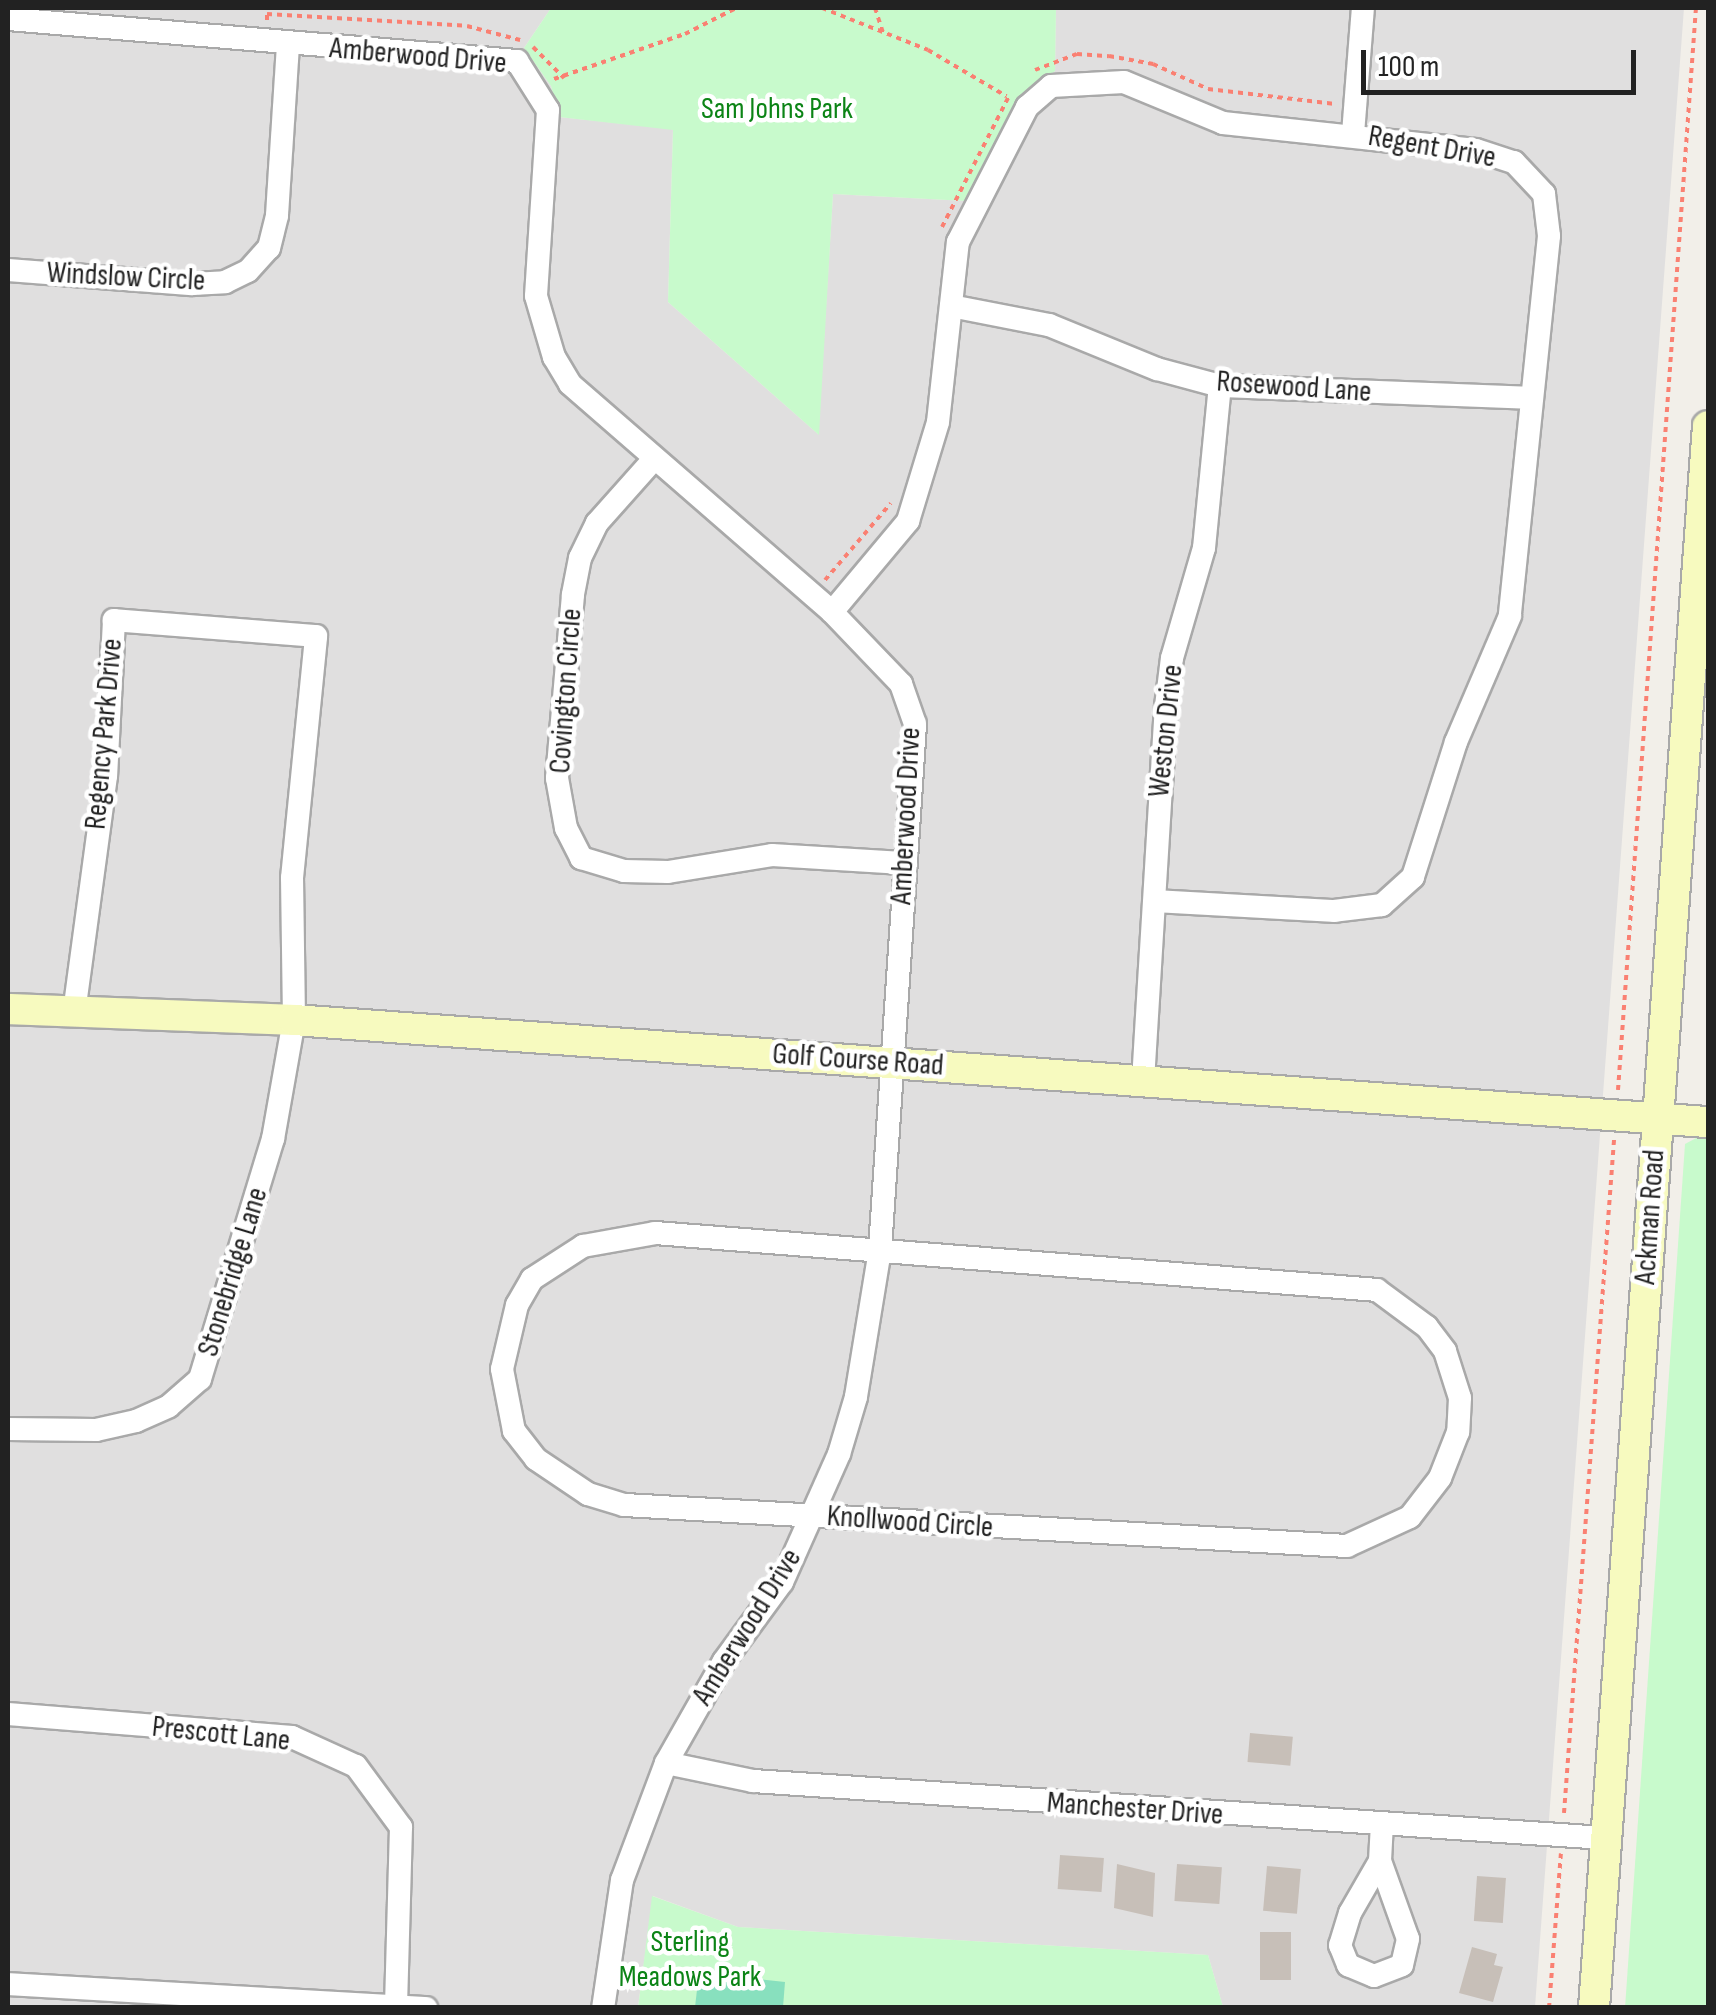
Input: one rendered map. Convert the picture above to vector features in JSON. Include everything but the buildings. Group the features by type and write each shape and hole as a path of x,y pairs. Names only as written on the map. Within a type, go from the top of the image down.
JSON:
{"street":[{"path":"1353,134 1363,8"},
{"name":"Amberwood Drive","path":"8,19 517,61 534,79 548,110 536,282 554,357 570,384 832,612 901,684 916,724 903,863 880,1250 856,1396 813,1516 782,1582 724,1661 666,1763 622,1880 604,2008"},
{"name":"Windslow Circle","path":"8,270 192,284 225,282 248,271 269,248 277,215 278,43"},
{"name":"Regent Drive","path":"832,612 908,521 938,422 958,242 978,196 1027,107 1051,86 1124,82 1223,124 1353,134 1476,150 1514,162 1544,194 1549,236 1510,616 1456,742 1413,878 1382,905 1334,911 1156,901"},
{"name":"Rosewood Lane","path":"951,306 1048,325 1157,369 1220,386 1530,398"},
{"name":"Weston Drive","path":"1143,1081 1172,658 1204,548 1220,386"},
{"name":"Ackman Road","path":"1594,2008 1708,426"},
{"name":"Covington Circle","path":"654,460 598,523 580,558 573,595 558,778 566,828 581,858 639,871 772,855 903,863"},
{"name":"Regency Park Drive","path":"74,1014 106,776 114,620 316,636 292,878 294,1020"},
{"name":"Golf Course Road","path":"8,1009 294,1020 1708,1122"},
{"name":"Stonebridge Lane","path":"8,1429 96,1430 136,1421 169,1406 200,1379 273,1139 294,1020"},
{"name":"Knollwood Circle","path":"622,1235 880,1250 1377,1290 1427,1327 1445,1352 1460,1398 1458,1432 1440,1478 1410,1516 1346,1546 813,1516 624,1505 576,1486 536,1459 514,1431 502,1369 506,1338 532,1280 583,1246 622,1235"},
{"name":"Prescott Lane","path":"8,1714 292,1737 356,1766 401,1827 396,2006"},
{"name":"Manchester Drive","path":"666,1763 753,1781 1382,1827 1605,1838"},
{"path":"1380,1861 1350,1913 1340,1946 1348,1965 1374,1976 1402,1965 1408,1939 1380,1861 1382,1827"},
{"path":"8,1984 426,2008"}],"path":[{"path":"534,79 564,78 685,34 736,8"},
{"path":"822,8 884,36 928,50 1007,96"},
{"path":"875,8 884,36"},
{"path":"1549,2008 1696,8"},
{"path":"278,43 268,14 467,26 542,51 564,78"},
{"path":"1028,77 1077,54 1109,56 1264,100 1354,105"},
{"path":"941,231 1007,96 1018,86"},
{"path":"812,595 900,486"}],"shaded area":[{"path":"8,8 551,8 524,48 551,86 559,117 673,129 668,302 818,434 833,194 967,201 1022,96 1055,71 1056,8 1684,8 1535,2007 1223,2007 1208,1955 738,1927 653,1896 638,2007 8,2008"}],"green space":[{"name":"Sam Johns Park","path":"551,8 1056,8 1055,71 1022,96 967,201 833,194 819,435 668,302 673,130 559,117 551,86 524,48"},
{"path":"1700,1136 1708,1137 1708,2007 1625,2008 1685,1144"},
{"name":"Sterling Meadows Park","path":"652,1896 738,1927 1208,1955 1223,2007 638,2008"},
{"path":"699,1973 785,1982 783,2007 695,2007"}]}
